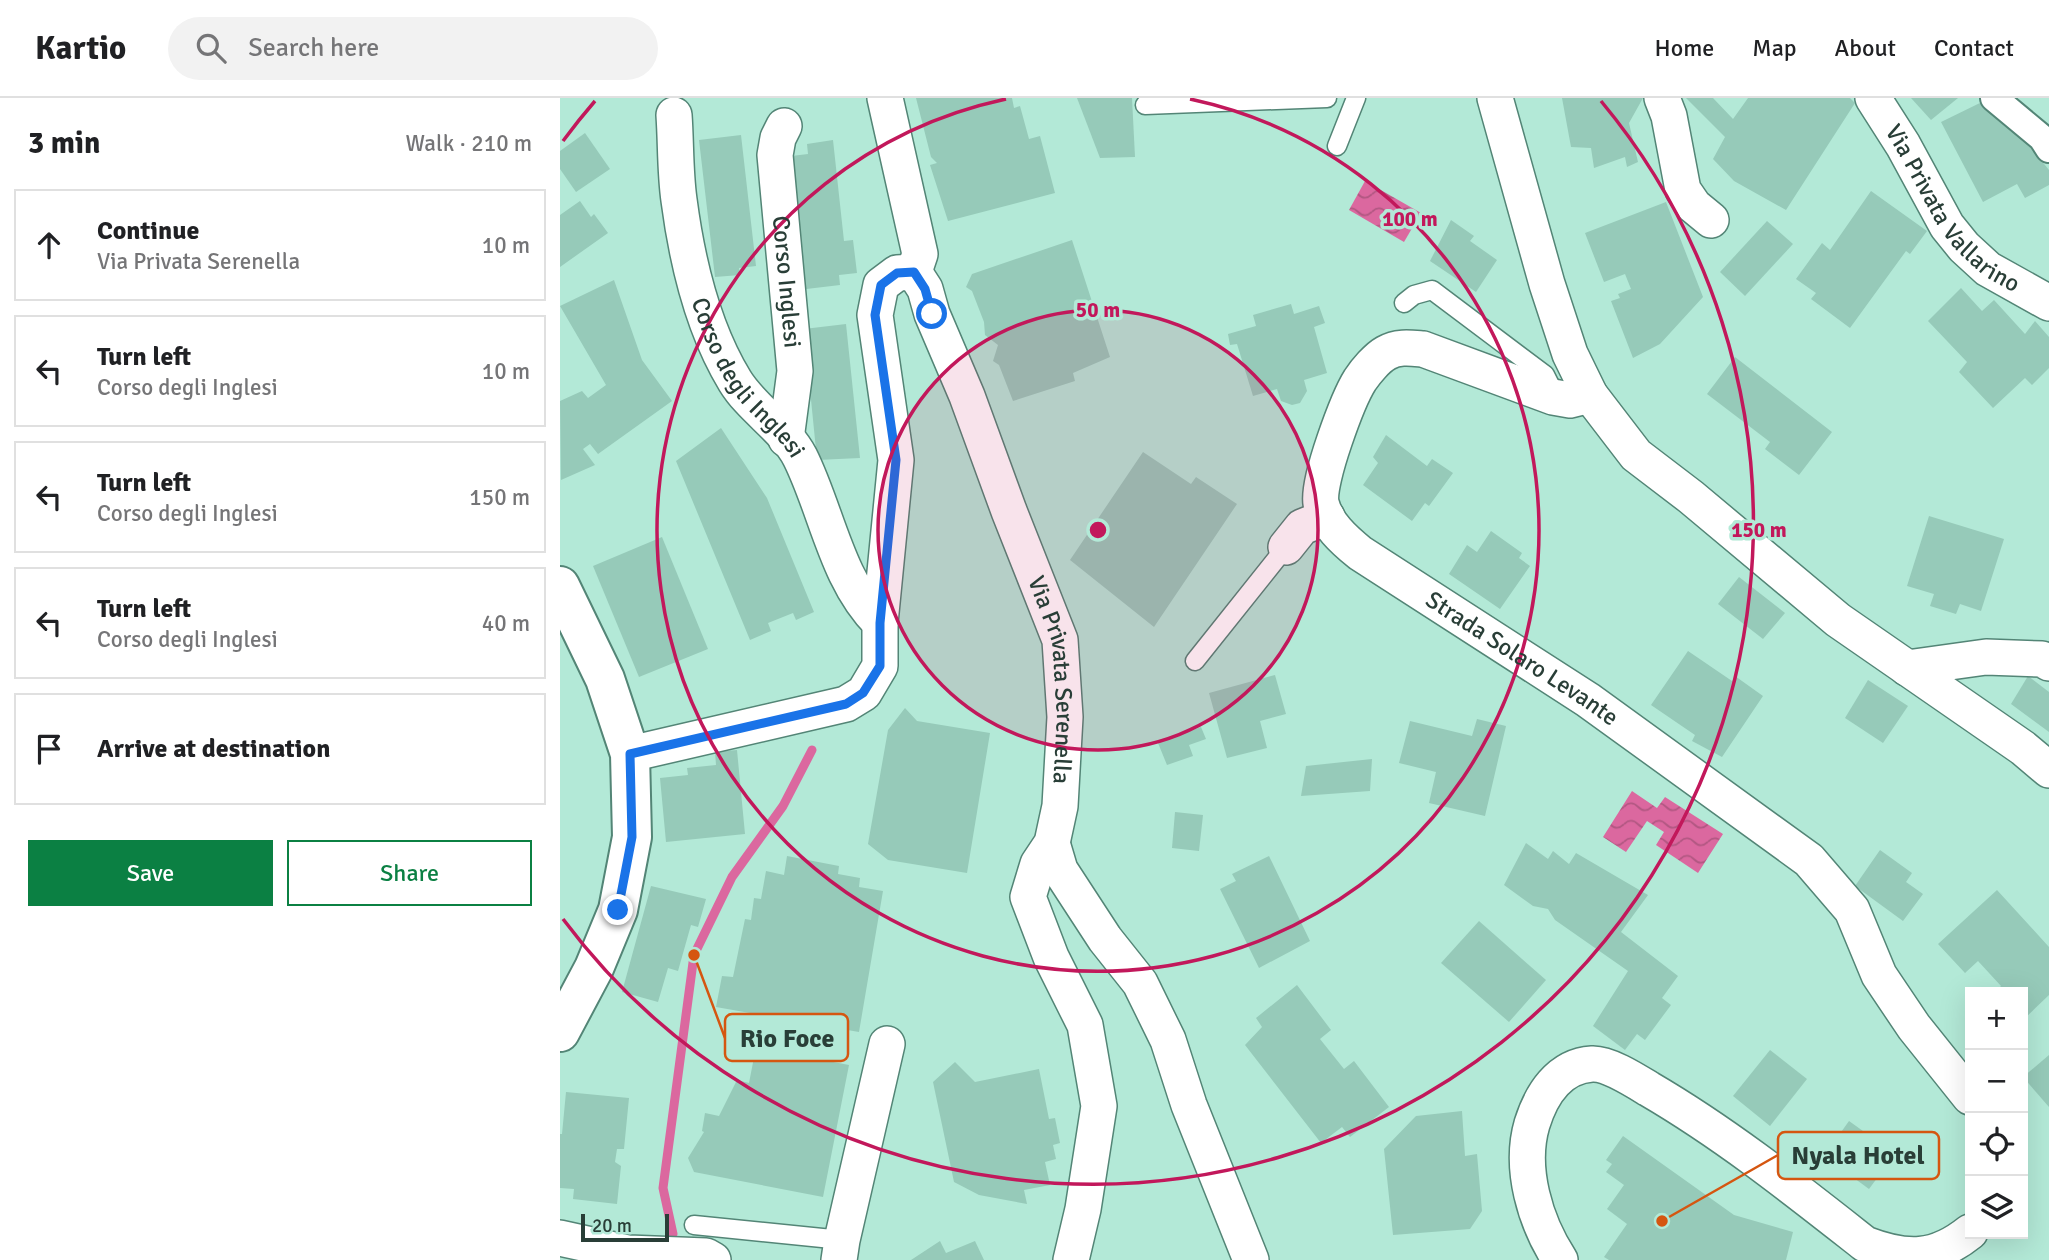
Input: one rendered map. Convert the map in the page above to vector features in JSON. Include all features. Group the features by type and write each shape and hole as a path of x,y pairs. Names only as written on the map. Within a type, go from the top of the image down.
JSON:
{"main road":[{"path":"560,586 605,679 630,754 632,837 618,910 594,968 560,1032"}],"street":[{"name":"Via Privata Serenella","path":"885,98 920,254 911,273 925,289 932,314 967,396 1060,640 1065,717 1060,806 1052,843 1038,864 1028,897 1051,957 1085,1025 1099,1106 1083,1209 1071,1260"},
{"path":"1495,98 1547,285 1570,354 1590,396 1636,455 1838,620 2023,748 2049,769"},
{"path":"1662,98 1669,116 1683,190 1693,206 1711,220"},
{"name":"Via Privata Vallarino","path":"1873,98 1903,145 1947,226 1964,247 1988,269 2049,303"},
{"path":"1994,98 2042,138 2049,149"},
{"name":"Corso degli Inglesi","path":"672,106 678,199 696,292 735,382 799,454 844,567 868,610 880,623"},
{"name":"Corso Inglesi","path":"784,126 778,138 775,155 795,372 786,439"},
{"path":"630,754 846,704 863,693 880,666 880,623 896,460 875,315 881,285 897,273 911,273"},
{"path":"1286,547 1302,527 1327,517 1321,502 1322,482 1339,430 1359,381 1386,353 1402,348 1423,349 1530,391 1570,400 1590,396"},
{"name":"Strada Solaro Levante","path":"1327,517 1340,536 1360,554 1588,701 1809,860 1852,910 1879,975 1914,1027 1965,1091"},
{"path":"1907,668 1986,657 2042,659 2049,663"},
{"path":"1052,843 1060,870 1105,939 1140,984 1168,1040 1189,1105 1251,1260"},
{"path":"840,1250 887,1044"},
{"path":"1560,1260 1550,1246 1535,1206 1527,1163 1528,1139 1536,1110 1549,1087 1569,1070 1593,1063 1625,1074 1730,1140 1865,1244 1890,1254 1908,1256 1944,1251 1965,1236"},
{"path":"560,1238 628,1253 706,1256 713,1260"}],"lane":[{"path":"1145,105 1327,98"},
{"path":"1337,146 1356,98"},
{"path":"1404,303 1414,295 1432,290 1545,375 1553,397"},
{"path":"1195,661 1286,547"},
{"path":"694,1225 840,1250"}],"water":[{"path":"1365,181 1421,213 1404,242 1349,210"},
{"path":"1632,791 1657,808 1665,797 1723,834 1698,873 1656,845 1664,832 1647,821 1626,852 1603,837"}],"building":[{"path":"916,98 1012,98 1014,108 1020,106 1029,139 1040,136 1055,193 948,221 930,165 937,163 931,157"},
{"path":"1077,98 1132,98 1135,157 1100,158"},
{"path":"1562,98 1643,98 1629,123 1638,162 1627,167 1625,157 1594,168 1591,148 1571,147"},
{"path":"1686,98 1713,98 1733,119 1748,98 1850,98 1855,103 1786,210 1734,181 1713,159 1725,137"},
{"path":"1911,98 1958,98 1931,120"},
{"path":"1984,101 2011,123 2049,170 2049,185 2025,198 2017,184 1983,202 1941,122"},
{"path":"585,133 610,169 576,192 560,169 560,151"},
{"path":"741,135 756,266 739,268 740,275 715,277 699,140"},
{"path":"833,140 844,241 853,240 857,273 839,275 840,285 798,290 783,157 808,154 807,144"},
{"path":"1871,191 1927,231 1910,254 1906,251 1850,328 1811,299 1816,293 1796,279 1822,243 1830,250"},
{"path":"580,201 591,217 594,214 608,233 560,267 560,215"},
{"path":"1666,202 1703,297 1660,344 1633,358 1611,301 1620,298 1618,294 1631,289 1625,274 1604,282 1585,233"},
{"path":"1451,220 1474,236 1470,241 1497,260 1476,292 1430,261"},
{"path":"1767,221 1793,244 1745,296 1720,272"},
{"path":"1072,240 1110,357 1073,373 1075,381 1013,401 999,365 993,361 998,345 985,335 984,322 972,291 966,287 972,274"},
{"path":"614,280 642,360 672,401 598,454 590,444 583,449 595,465 561,480 560,401 582,391 588,398 606,385 560,306"},
{"path":"1961,288 1982,311 1994,300 2025,334 2035,321 2049,337 2049,368 2032,385 2025,378 1993,408 1959,372 1967,362 1928,321"},
{"path":"1291,304 1294,314 1319,306 1325,323 1314,327 1327,373 1304,380 1307,391 1300,403 1292,405 1281,401 1277,389 1253,396 1237,344 1230,345 1228,334 1256,326 1253,315"},
{"path":"846,324 860,458 817,460 804,329"},
{"path":"1735,357 1832,432 1799,475 1765,449 1770,442 1707,394"},
{"path":"721,428 767,498 814,612 796,620 793,613 768,623 771,631 750,640 676,461"},
{"path":"1386,435 1427,466 1432,459 1453,473 1429,506 1425,503 1412,521 1363,485 1378,463 1373,457"},
{"path":"1143,452 1191,484 1196,477 1237,504 1154,627 1070,560"},
{"path":"1929,516 2004,539 1981,611 1960,604 1956,614 1930,606 1934,594 1907,586"},
{"path":"1491,531 1522,553 1519,558 1530,566 1500,609 1449,574 1467,545 1477,552"},
{"path":"662,537 708,649 639,677 593,566"},
{"path":"1739,577 1785,613 1763,639 1718,604"},
{"path":"1688,651 1732,681 1735,676 1763,696 1722,757 1692,741 1695,735 1651,705"},
{"path":"1275,675 1286,714 1260,721 1267,748 1227,758 1209,693"},
{"path":"2028,676 2049,692 2049,732 2011,704"},
{"path":"1868,680 1908,706 1883,743 1845,718"},
{"path":"905,708 917,721 990,733 967,873 888,860 868,844 888,730"},
{"path":"1477,719 1506,726 1485,816 1429,803 1436,772 1399,763 1410,721 1472,736"},
{"path":"1201,727 1206,739 1189,745 1193,756 1167,765 1158,743"},
{"path":"737,750 745,834 666,842 660,778 688,775 687,768 716,765 715,752"},
{"path":"1372,759 1370,791 1301,796 1306,766"},
{"path":"1175,812 1203,815 1199,851 1172,848"},
{"path":"1526,843 1548,859 1553,851 1569,864 1576,853 1648,895 1621,932 1678,976 1662,998 1671,1005 1645,1040 1637,1034 1625,1050 1593,1026 1628,971 1555,920 1548,909 1533,906 1504,885"},
{"path":"1880,850 1912,873 1906,882 1923,894 1903,921 1855,886"},
{"path":"787,856 839,866 838,874 860,878 859,887 883,891 859,1032 716,1007 722,976 733,977 745,919 751,920 754,898 761,899 766,871 784,875"},
{"path":"1269,856 1310,941 1259,968 1220,889 1236,881 1232,874"},
{"path":"651,886 706,899 698,927 691,925 678,971 668,968 658,1002 622,992"},
{"path":"1997,890 2049,947 2049,995 2028,1015 2028,987 2000,987 1978,961 1965,973 1938,944"},
{"path":"1479,921 1546,980 1509,1022 1441,963"},
{"path":"1297,985 1331,1030 1320,1039 1344,1069 1354,1061 1389,1107 1350,1137 1342,1127 1321,1143 1245,1045 1262,1027 1256,1018"},
{"path":"756,1047 849,1065 823,1197 694,1172 688,1158 704,1132 705,1113 719,1116 737,1080 749,1083"},
{"path":"1770,1050 1807,1079 1770,1126 1733,1096"},
{"path":"2049,1055 2049,1107 2028,1083 2028,1073"},
{"path":"955,1062 975,1082 1039,1069 1049,1119 1055,1118 1060,1143 1053,1145 1056,1159 1045,1162 1050,1185 1024,1190 1027,1204 979,1195 954,1182 933,1082"},
{"path":"566,1092 629,1098 624,1149 617,1149 615,1162 621,1166 617,1204 573,1199 574,1189 560,1188 560,1134"},
{"path":"1462,1111 1465,1156 1477,1154 1482,1211 1470,1229 1393,1235 1384,1149 1416,1116"},
{"path":"1849,1121 1895,1154 1869,1189 1824,1156"},
{"path":"1623,1136 1734,1215 1793,1232 1786,1260 1609,1260 1604,1257 1627,1224 1607,1209 1624,1185 1606,1172 1612,1164 1606,1160"},
{"path":"940,1241 946,1253 975,1241 984,1260 911,1260"}],"waterway":[{"path":"673,1234 663,1188 694,955 732,877 783,806 812,750"}],"place":[{"name":"Rio Foce","path":"694,955"},
{"name":"Nyala Hotel","path":"1662,1221"}],"route":[{"path":"618,910 632,837 630,754 846,704 863,693 880,666 880,623 896,460 875,315 881,285 897,273 914,272 925,289 932,314"}]}
